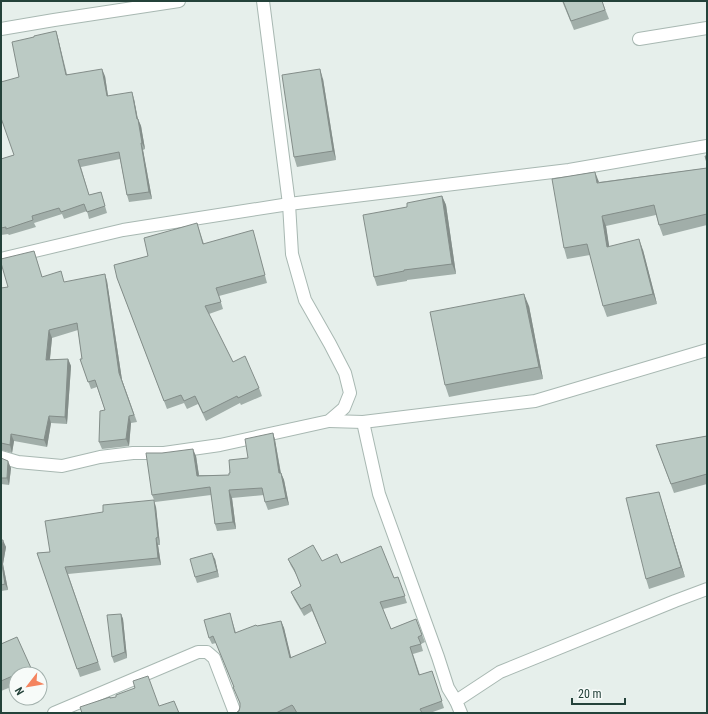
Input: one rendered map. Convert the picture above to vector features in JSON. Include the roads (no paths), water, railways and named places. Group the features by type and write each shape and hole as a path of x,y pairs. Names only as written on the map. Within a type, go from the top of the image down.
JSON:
{"street":[{"path":"1,29 179,1"},
{"path":"263,1 289,204 292,254 305,300 345,374 350,393 344,408 329,421"},
{"path":"638,39 707,28"},
{"path":"1,259 123,230 289,204 569,170 707,146"},
{"path":"1,457 18,462 62,466 100,457 164,452 220,445 329,421 363,422 535,401 707,350"},
{"path":"363,422 379,494 448,688 461,713"},
{"path":"456,701 500,672 707,589"},
{"path":"54,713 198,652 207,652 214,658 235,713"}]}
